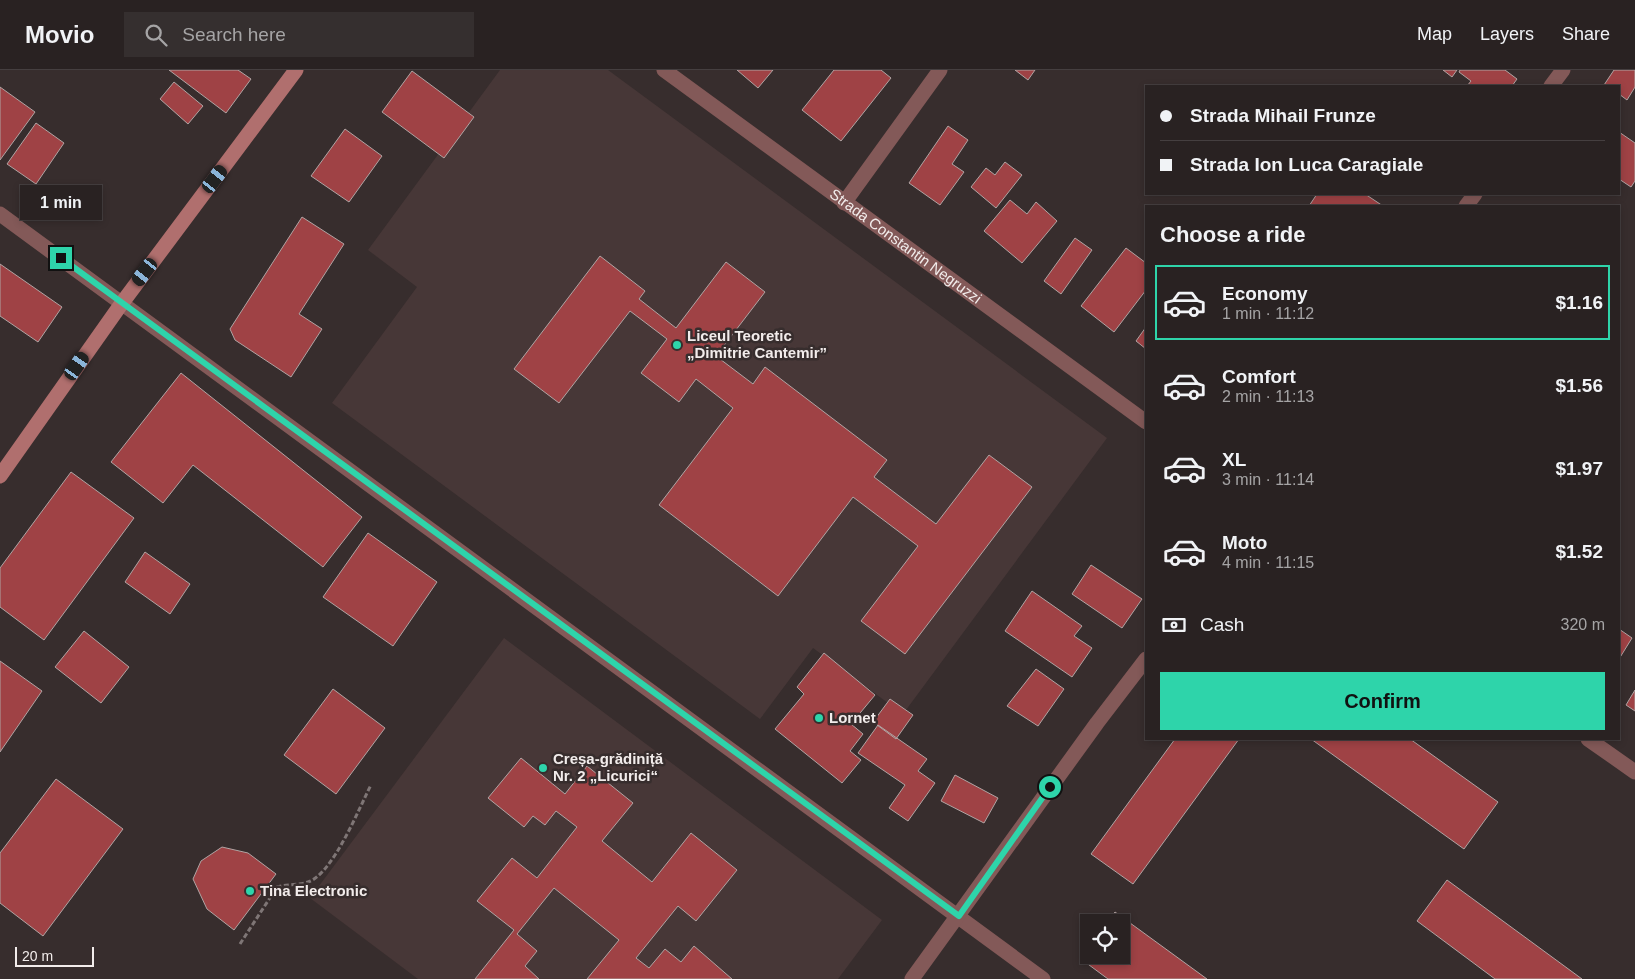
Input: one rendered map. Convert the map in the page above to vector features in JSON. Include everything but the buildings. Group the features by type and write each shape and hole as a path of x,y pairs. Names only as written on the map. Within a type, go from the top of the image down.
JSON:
{"main road":[{"path":"0,476 122,303 296,70"}],"street":[{"name":"Strada Constantin Negruzzi","path":"664,70 1145,421"},
{"path":"844,203 940,70"},
{"path":"1553,85 1563,70"},
{"path":"0,214 1043,979"},
{"path":"912,979 1096,723 1145,660"},
{"path":"1589,740 1635,772"}],"path":[{"path":"240,944 277,887 308,882 321,874 331,861 371,785"}],"shaded area":[{"name":"Liceul Teoretic „Dimitrie Cantemir”","path":"500,70 608,70 1107,438 903,714 813,648 760,719 332,403 417,287 368,250"},
{"name":"Creșa-grădiniță Nr. 2 „Licurici“","path":"504,638 882,920 838,979 418,979 310,898"}],"place":[{"name":"Liceul Teoretic „Dimitrie Cantemir”","path":"677,345"},
{"name":"Lornet","path":"819,718"},
{"name":"Creșa-grădiniță Nr. 2 „Licurici“","path":"543,768"},
{"name":"Tina Electronic","path":"250,891"}],"route":[{"path":"61,258 959,916 1050,787"}]}
